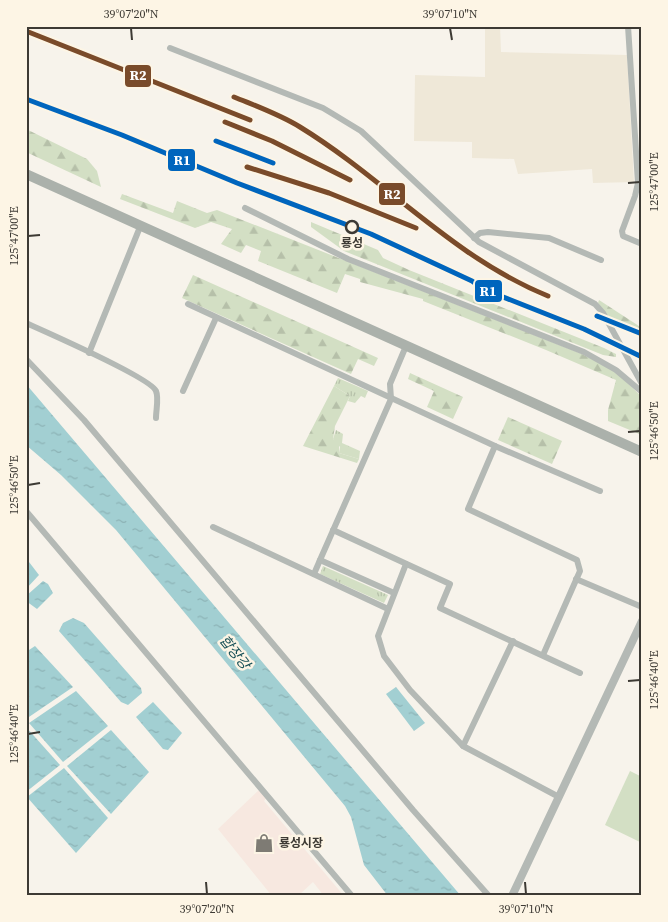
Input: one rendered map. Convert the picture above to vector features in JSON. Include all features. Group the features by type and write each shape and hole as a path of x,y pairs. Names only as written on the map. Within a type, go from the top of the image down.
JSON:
{"main road":[{"path":"26,174 642,452"}],"street":[{"path":"628,26 638,183 622,231 623,236 642,244"},
{"path":"170,48 323,108 340,118 376,145 474,238 498,254 596,304 603,313 642,384"},
{"path":"245,208 348,259 589,354 616,370 642,392"},
{"path":"89,353 140,227"},
{"path":"474,238 480,233 488,232 537,235 549,238 601,260"},
{"path":"188,304 391,400 600,491"},
{"path":"184,391 216,318"},
{"path":"26,323 153,386 157,395 156,418"},
{"path":"314,574 391,400 390,384 406,346"},
{"path":"26,359 84,420 413,810 489,896"},
{"path":"495,446 468,508 578,560 580,571 543,655"},
{"path":"26,511 352,896"},
{"path":"213,527 388,609"},
{"path":"333,530 450,584 440,608 580,673"},
{"path":"320,560 394,593"},
{"path":"406,564 378,636 384,656 410,690 462,746 560,797"},
{"path":"576,580 642,607"},
{"path":"512,896 642,621"},
{"path":"462,746 513,641"}],"shaded area":[{"path":"485,26 500,26 501,52 627,55 634,182 593,183 592,169 518,174 514,159 472,158 472,142 414,141 415,75 485,77"},
{"name":"룡성시장","path":"260,789 267,797 264,801 344,896 324,896 313,882 298,896 272,896 218,829"}],"green space":[{"path":"26,129 87,159 97,171 101,187 26,152"},
{"path":"122,194 173,213 177,201 207,213 217,210 582,354 615,371 642,397 642,435 608,421 608,410 616,380 423,301 423,299 360,282 360,279 345,274 337,293 258,261 261,251 246,245 241,253 221,244 232,229 211,222 195,228 120,199"},
{"path":"311,222 378,250 383,258 409,270 604,348 616,354 616,357 603,355 344,251 311,227"},
{"path":"193,275 378,358 374,366 358,359 351,374 182,298"},
{"path":"599,300 642,328 642,332 608,318 598,303"},
{"path":"410,373 463,397 453,419 427,407 434,391 408,379"},
{"path":"338,378 368,391 365,398 361,396 355,403 348,401 350,396 334,386"},
{"path":"334,386 350,396 335,426 333,439 339,443 339,453 359,459 357,463 303,446"},
{"path":"508,417 562,441 552,464 498,440"},
{"path":"336,430 343,434 342,443 360,451 359,459 339,453 340,447 333,439"},
{"path":"323,566 388,595 384,603 320,574"},
{"path":"630,771 642,777 642,843 605,825"}],"water":[{"name":"합장강","path":"26,384 461,896 388,896 364,865 351,817 345,806 116,530 61,475 26,445"},
{"path":"29,562 39,575 26,589 26,564"},
{"path":"43,581 48,584 53,593 37,609 26,601 26,596"},
{"path":"73,618 84,623 141,688 142,693 128,705 121,702 59,631 63,623"},
{"path":"35,646 73,687 26,719 26,652"},
{"path":"396,687 425,723 414,731 386,694"},
{"path":"76,691 108,726 63,762 29,723"},
{"path":"153,702 182,733 168,750 163,749 136,717"},
{"path":"26,727 60,765 26,792"},
{"path":"111,730 149,772 111,814 67,766"},
{"path":"64,768 108,818 76,853 27,797"}],"transit line":[{"name":"R2","path":"26,31 250,120"},
{"name":"R2","path":"234,97 276,114 300,127 361,170 450,239 513,280 548,296"},
{"name":"R1","path":"26,99 371,234 472,281 483,289 584,329 642,357"},
{"name":"R2","path":"225,122 272,141 350,180"},
{"name":"R1","path":"216,141 273,163"},
{"name":"R2","path":"247,167 329,193 416,228"},
{"name":"R1","path":"597,316 642,334"}],"place":[{"name":"룡성","path":"352,227"},
{"name":"룡성시장","path":"264,843"}]}
